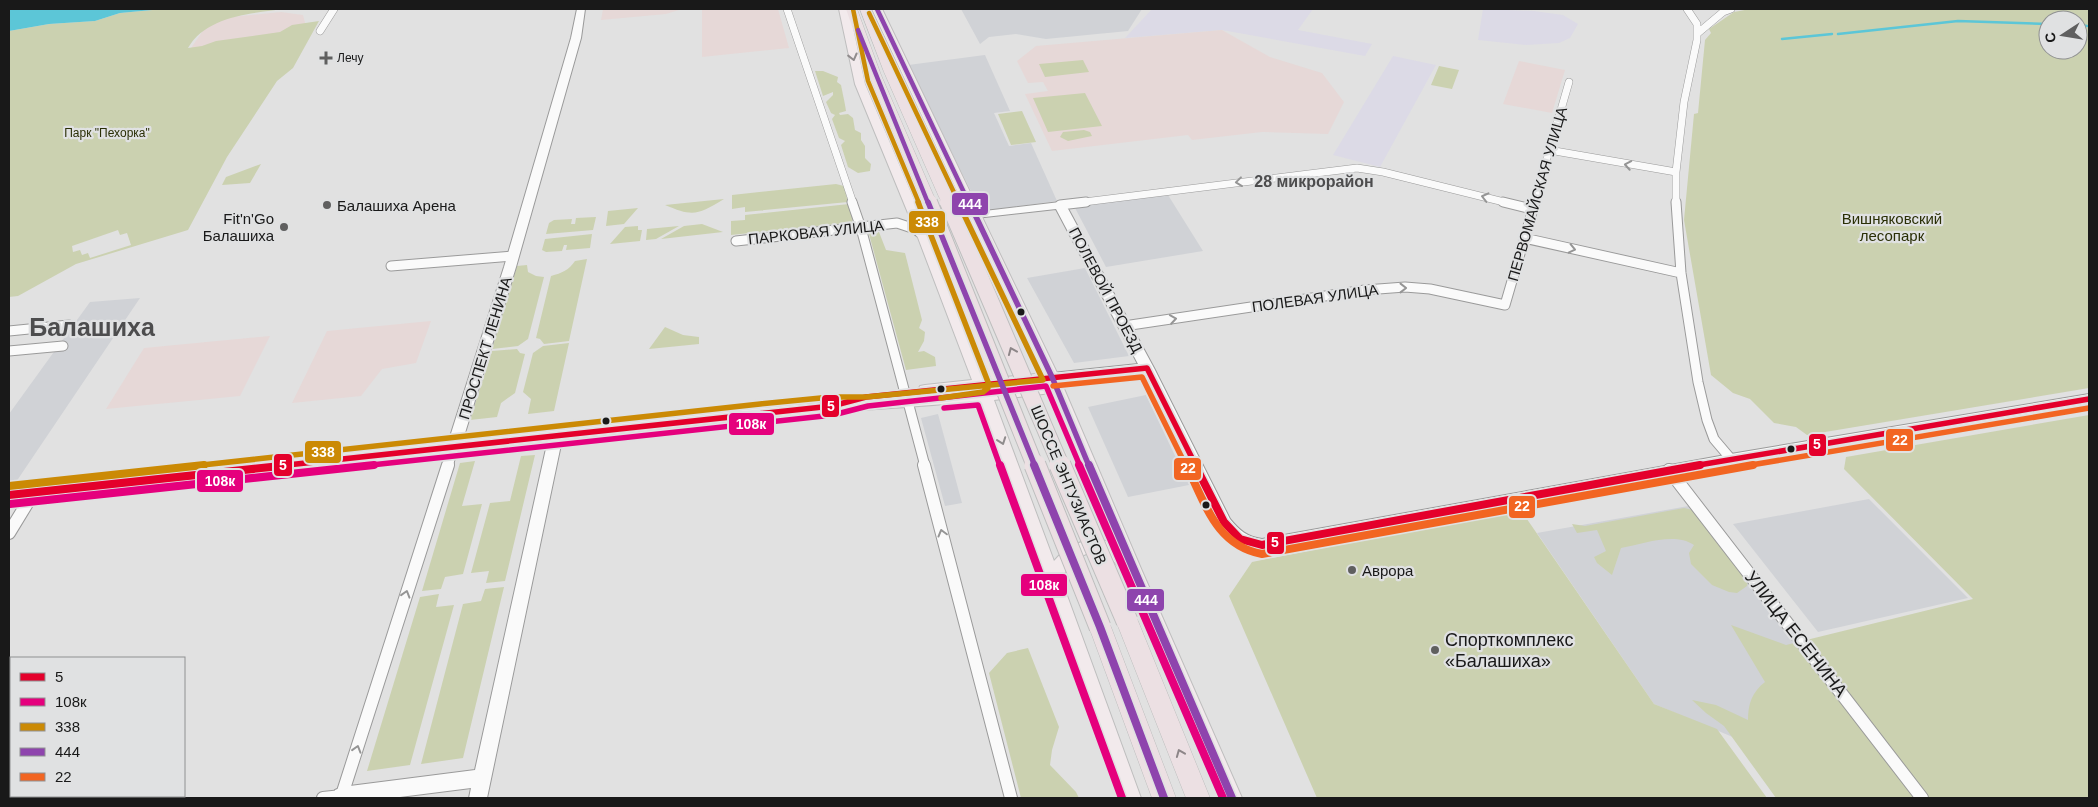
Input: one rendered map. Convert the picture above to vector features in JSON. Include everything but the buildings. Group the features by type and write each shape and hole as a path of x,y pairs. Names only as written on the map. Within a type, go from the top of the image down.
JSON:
{"highway":[{"name":"ШОССЕ ЭНТУЗИАСТОВ","path":"851,9 875,75 928,199 1100,627 1164,798"},
{"name":"ШОССЕ ЭНТУЗИАСТОВ","path":"865,9 890,72 946,197 1127,621 1198,798"}],"main road":[{"name":"ПРОСПЕКТ ЛЕНИНА","path":"454,446 513,256 576,38 581,9"},
{"path":"844,9 860,84 942,284 1131,798"},
{"path":"877,9 1054,382 1133,571 1232,798"},
{"path":"976,215 1060,205"},
{"name":"ПОЛЕВОЙ ПРОЕЗД","path":"1060,205 1149,371 1224,522 1234,536 1248,544 1262,545 1668,470"},
{"path":"942,284 955,296 978,300 1001,291 1006,283 1005,279"},
{"path":"9,495 832,406 866,406 906,398 1149,371"},
{"path":"1668,470 2089,399"},
{"path":"478,798 556,435"},
{"path":"1051,580 1066,556 1077,549 1091,546 1106,547 1114,551 1133,571"},
{"path":"342,797 482,778"}],"street":[{"path":"320,31 334,9"},
{"path":"787,9 861,228 1011,798"},
{"path":"1687,9 1697,24 1698,33 1684,102 1676,172 1676,220 1681,273 1698,382 1707,420 1714,439 1731,459"},
{"path":"1698,33 1723,12 1731,9"},
{"name":"ПЕРВОМАЙСКАЯ УЛИЦА","path":"1505,305 1569,82"},
{"path":"1549,150 1676,172"},
{"path":"1060,205 1345,168 1370,169 1532,209"},
{"name":"ПАРКОВАЯ УЛИЦА","path":"736,241 897,223 909,213 911,206"},
{"name":"ПАРКОВАЯ УЛИЦА","path":"897,223 915,229 923,235"},
{"path":"1524,238 1681,273"},
{"path":"391,266 513,256"},
{"name":"ПОЛЕВАЯ УЛИЦА","path":"1124,326 1364,290 1405,287 1430,289 1505,305"},
{"path":"9,330 69,325"},
{"path":"9,351 63,346"},
{"name":"ПРОСПЕКТ ЛЕНИНА","path":"342,797 454,446"},
{"name":"УЛИЦА ЕСЕНИНА","path":"1668,470 1922,798"},
{"path":"9,533 34,492"},
{"path":"322,798 342,797"}],"shaded area":[{"path":"603,9 682,9 666,14 601,20"},
{"path":"702,9 778,9 789,48 702,57"},
{"path":"961,9 1142,9 1128,31 1046,39 1016,34 989,37 980,44"},
{"path":"1152,9 1313,9 1298,30 1372,44 1365,56 1222,30 1125,38"},
{"path":"1483,9 1534,11 1563,15 1578,24 1570,38 1559,43 1526,45 1478,40"},
{"path":"281,12 303,15 306,26 182,61 211,19"},
{"path":"1222,30 1270,57 1322,73 1344,102 1328,134 1262,132 1192,140 1188,135 1052,151 1025,94 1048,91 1043,82 1028,83 1017,61 1036,46"},
{"path":"985,55 1010,111 994,113 1009,146 1031,143 1057,201 981,211 908,65"},
{"path":"1393,56 1436,65 1380,167 1333,155"},
{"path":"1519,61 1565,70 1552,113 1503,104"},
{"path":"1168,195 1203,251 1106,267 1074,206"},
{"path":"1085,268 1129,356 1074,363 1027,278"},
{"path":"140,298 14,485 9,485 9,414 90,302"},
{"path":"431,321 416,363 382,369 361,396 292,403 327,331"},
{"path":"270,336 240,396 106,409 144,348"},
{"path":"1146,395 1189,485 1128,497 1088,407"},
{"path":"938,414 962,503 945,506 921,418"},
{"path":"1869,499 1968,598 1818,632 1733,524"},
{"path":"1694,505 1864,732 1747,743 1654,704 1537,533"}],"green space":[{"name":"Парк \"Пехорка\"","path":"163,9 285,9 258,12 218,23 196,37 188,48 216,41 280,32 292,25 319,21 293,68 277,81 227,157 188,230 76,264 18,296 9,297 9,31 49,24 95,21 120,13","holes":["118,230 120,235 127,233 131,245 90,258 88,253 82,255 80,250 73,252 72,246"]},
{"name":"Вишняковский лесопарк","path":"1750,9 2089,9 2089,388 1807,435 1796,427 1774,423 1750,399 1733,393 1711,375 1684,220 1694,114 1698,113 1705,40 1711,33 1709,29 1734,12"},
{"path":"1083,60 1089,72 1045,77 1039,64"},
{"path":"1439,66 1459,70 1452,89 1431,85"},
{"path":"815,71 823,71 838,77 837,82 841,85 846,111 839,113 840,115 848,114 853,118 855,130 861,133 861,140 865,146 865,158 871,164 870,171 858,173 848,167 841,145 845,141 839,138 832,119 835,115 831,113 826,102 833,95 833,92 823,96"},
{"path":"1085,93 1102,126 1048,132 1033,98"},
{"path":"1022,111 1036,142 1011,145 998,114"},
{"path":"1084,130 1090,132 1092,136 1068,141 1060,137 1063,132"},
{"path":"261,164 250,183 222,185 226,177"},
{"path":"836,184 844,186 848,202 745,212 745,207 732,209 732,195"},
{"path":"724,199 701,211 689,213 665,205"},
{"path":"849,204 853,218 852,222 731,235 731,221 745,220 745,215"},
{"path":"638,208 624,224 606,226 608,211"},
{"path":"596,217 593,230 546,234 549,223 554,220 572,219 571,224 575,224 576,218"},
{"path":"702,224 723,232 661,239 684,226"},
{"path":"638,226 638,230 642,230 640,241 610,244 625,227"},
{"path":"679,226 656,239 646,240 647,229"},
{"path":"879,232 886,250 905,253 922,320 919,328 925,332 924,341 918,352 924,351 935,357 936,366 906,370 869,234"},
{"path":"592,234 590,248 566,250 567,245 564,245 562,251 546,252 542,250 545,239"},
{"path":"587,259 569,341 544,344 540,339 536,338 551,276 565,271 575,261"},
{"path":"527,265 528,272 544,277 528,339 518,346 492,349 517,266"},
{"path":"665,327 683,335 699,337 699,344 649,349"},
{"path":"569,343 554,411 528,414 531,399 523,392 533,353 543,346"},
{"path":"517,349 520,353 525,354 515,393 501,403 497,417 470,420 492,351"},
{"path":"2089,415 2089,798 1776,798 1724,726 1692,700 1716,705 1748,720 1752,699 1765,682 1731,625 1786,645 1973,599 1844,469 1846,457"},
{"path":"535,455 505,581 486,583 489,571 471,573 490,503 510,501 521,456"},
{"path":"475,461 462,506 482,504 463,574 445,577 441,589 422,591 460,463"},
{"path":"1684,508 1693,510 1748,580 1747,586 1737,593 1712,585 1691,564 1689,553 1694,545 1677,539 1659,540 1621,548 1612,575 1597,563 1594,557 1606,551 1597,530 1577,533 1572,524 1585,526"},
{"name":"Спорткомплекс «Балашиха»","path":"1520,509 1654,704 1717,729 1767,798 1317,798 1229,596 1252,562"},
{"path":"504,587 463,758 421,764 463,604 481,601 485,589"},
{"path":"439,594 436,607 454,605 410,765 367,771 420,597"},
{"path":"1028,648 1059,727 1052,750 1050,765 1076,792 1079,798 1021,798 989,673 1007,653"}],"water":[{"path":"9,9 163,9 120,13 95,21 49,24 9,31"}],"waterway":[{"path":"1838,34 1958,21 2038,24"},
{"path":"1782,39 1832,34"}],"transit line":[{"name":"338","path":"853,9 868,81 931,232 988,382 988,388 983,392 941,398"},
{"name":"444","path":"877,9 1052,377 1133,571 1232,798"},
{"name":"338","path":"9,486 760,404 831,397 866,397 1043,380 869,13"},
{"name":"444","path":"858,30 1100,627 1164,798"},
{"name":"5","path":"9,495 832,406 866,397 1147,368 1224,522 1240,539 1262,545 1731,459 2089,399"},
{"name":"22","path":"1053,386 1142,377 1217,527 1226,538 1236,545 1248,551 1262,554 1733,468 2089,408"},
{"name":"108к","path":"10,504 833,415 868,406 1046,386 1125,574 1223,798"},
{"name":"108к","path":"944,408 978,405 1122,798"}],"place":[{"name":"Лечу","path":"326,58"},
{"name":"Балашиха Арена","path":"327,205"},
{"name":"Fit'n'Go Балашиха","path":"284,227"},
{"name":"Аврора","path":"1352,570"},
{"name":"Спорткомплекс «Балашиха»","path":"1435,650"}],"district":[{"name":"28 микрорайон","path":"1314,181"},
{"name":"Балашиха","path":"92,327"}]}
